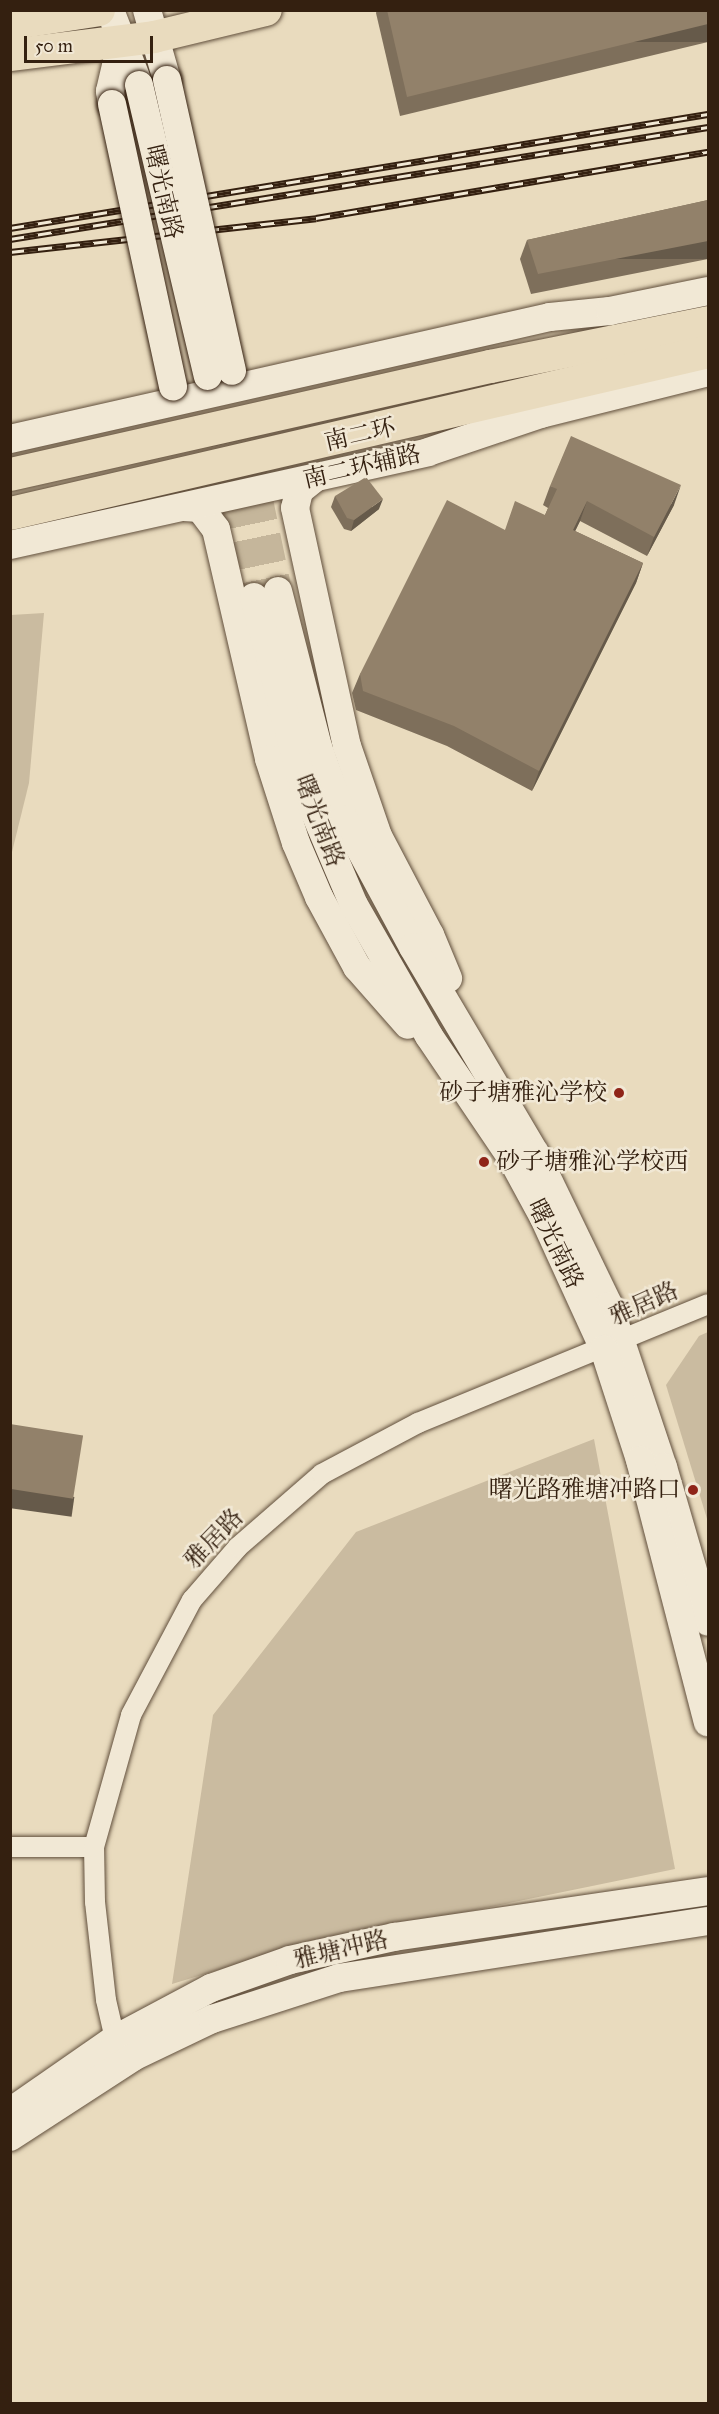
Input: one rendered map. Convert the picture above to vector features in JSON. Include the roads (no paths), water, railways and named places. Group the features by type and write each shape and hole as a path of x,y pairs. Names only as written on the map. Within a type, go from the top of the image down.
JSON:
{"highway":[{"name":"南二环","path":"10,474 490,366 708,322"},
{"name":"南二环","path":"10,513 708,351"}],"main road":[{"path":"10,24 99,10"},
{"name":"曙光南路","path":"110,10 139,85 220,374 167,80 151,24"},
{"path":"10,55 122,40 151,24 266,10"},
{"path":"122,40 110,92 169,395"},
{"path":"10,439 169,395 550,317 610,311 708,291"},
{"name":"南二环辅路","path":"10,545 428,452 541,414 708,372"},
{"path":"316,477 299,491 295,508 347,746 378,836 430,935 486,1071"},
{"path":"184,507 207,513 216,529 269,759 296,843 319,897 357,967 460,1085"},
{"name":"曙光南路","path":"708,1622 613,1345 568,1218 344,819 266,594 303,785 334,863 385,961 460,1085 491,1125 613,1345 640,1460 708,1722"},
{"name":"雅塘冲路","path":"10,2137 124,2048 211,1989 327,1950 708,1890"},
{"name":"雅塘冲路","path":"10,2112 124,2048 339,1978 708,1921"}],"street":[{"name":"雅居路","path":"124,2048 99,1940 94,1847 130,1714 192,1600 238,1547 322,1474 365,1449 418,1423 613,1345 708,1304"},
{"path":"10,1847 94,1847"}],"tunnel":[{"path":"232,371 278,591"},
{"path":"208,376 254,597"}],"railway":[{"path":"10,228 708,114"},
{"path":"10,239 708,127"},
{"path":"10,252 316,218 708,152"}],"place":[{"name":"砂子塘雅沁学校","path":"619,1093"},
{"name":"砂子塘雅沁学校西","path":"484,1162"},
{"name":"曙光路雅塘冲路口","path":"693,1490"}]}
